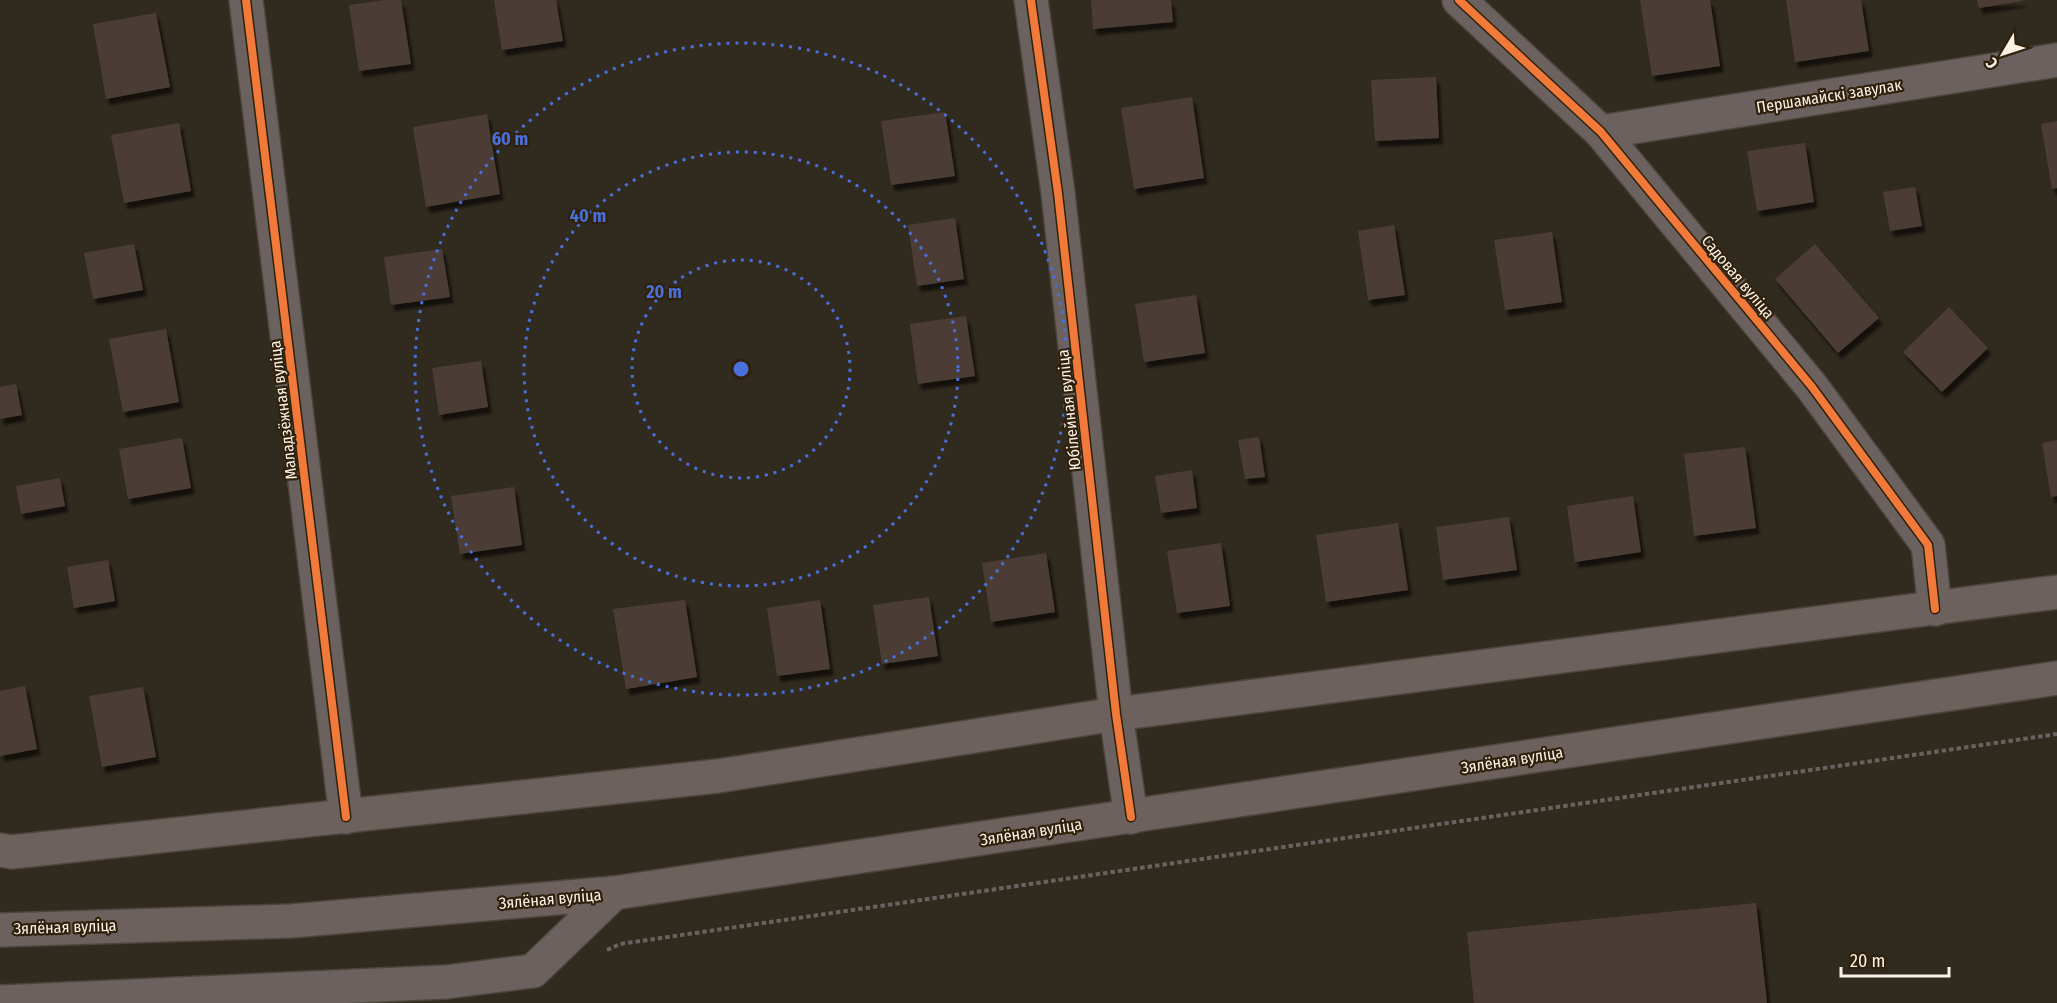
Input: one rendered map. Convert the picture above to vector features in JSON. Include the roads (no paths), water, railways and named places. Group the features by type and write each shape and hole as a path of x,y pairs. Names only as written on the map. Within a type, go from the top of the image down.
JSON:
{"main road":[{"path":"0,850 12,852 346,818 718,776 1116,714 2057,592"},
{"name":"Зялёная вуліца","path":"0,930 291,921 614,893 2057,678"}],"street":[{"name":"Маладзёжная вуліца","path":"246,0 346,818"},
{"name":"Юбілейная вуліца","path":"1031,0 1058,194 1116,714 1131,817"},
{"name":"Садовая вуліца","path":"1459,0 1600,132 1812,387 1928,545 1935,609"},
{"name":"Першамайскі завулак","path":"1600,132 2057,60"},
{"path":"0,1002 446,982 533,972 614,893"}]}
